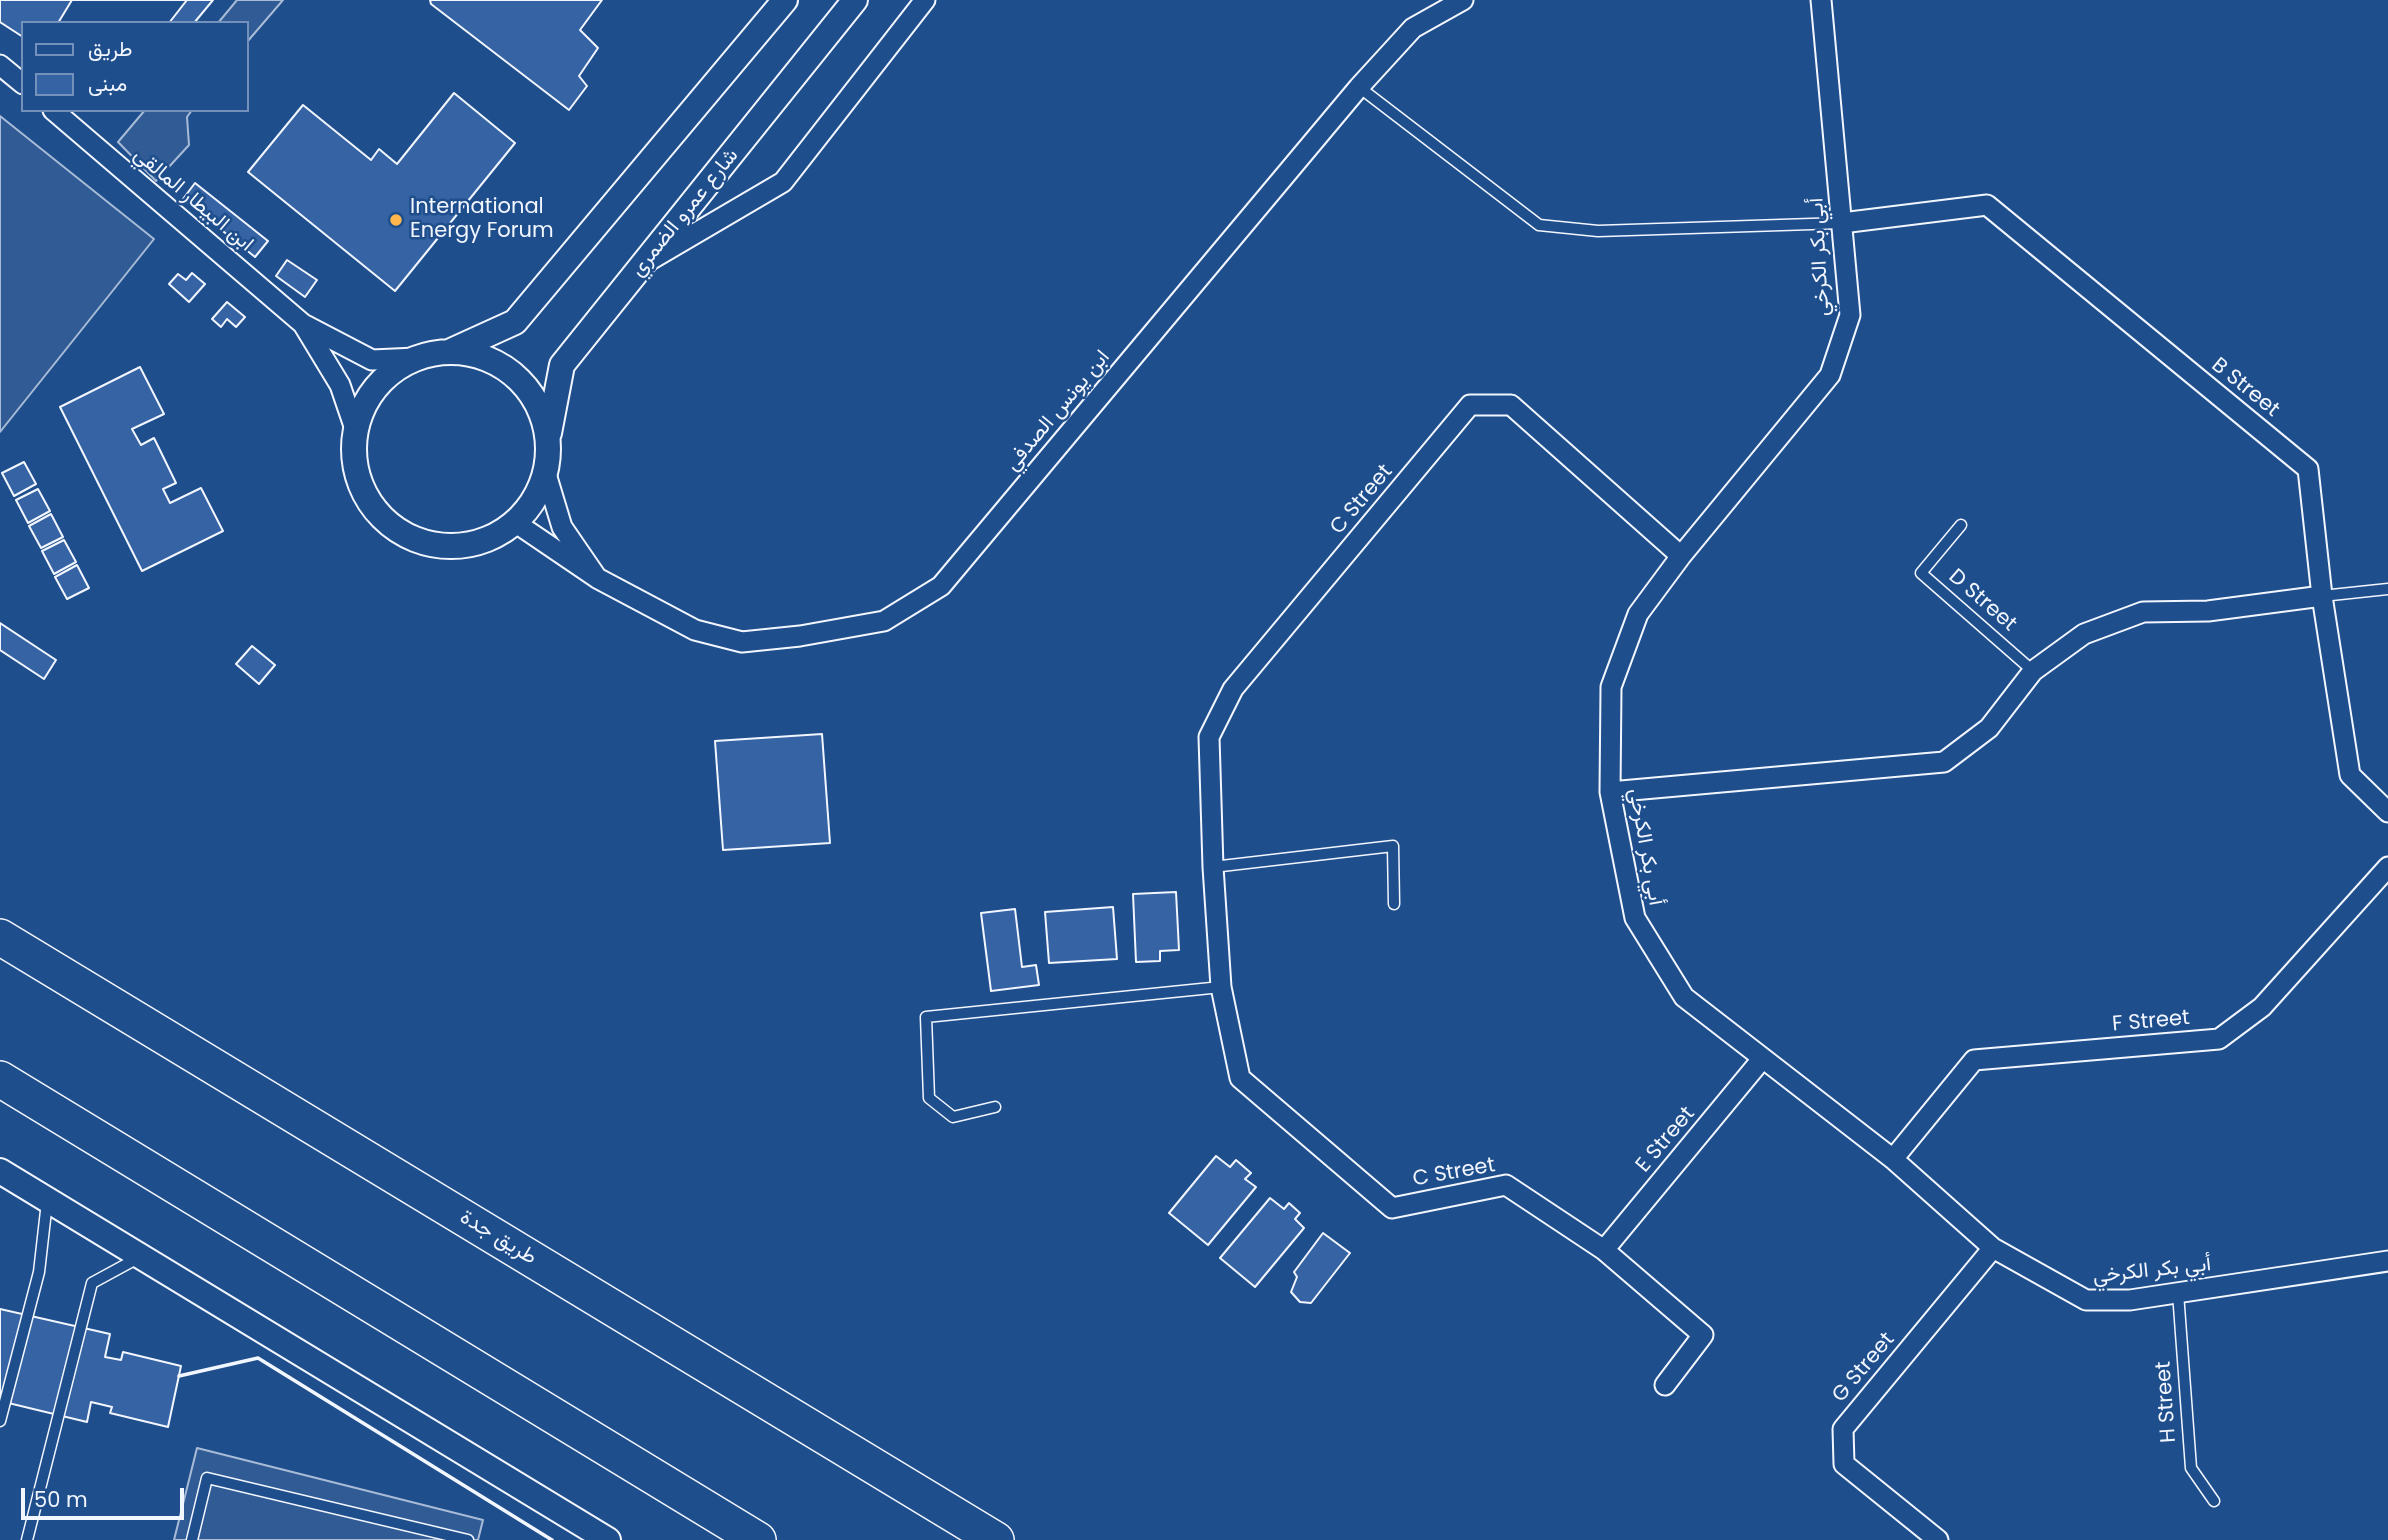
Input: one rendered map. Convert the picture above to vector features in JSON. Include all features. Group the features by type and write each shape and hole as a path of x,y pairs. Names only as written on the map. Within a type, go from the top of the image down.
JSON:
{"highway":[{"name":"طريق جدة","path":"0,937 996,1540"},
{"path":"0,1079 758,1540"}],"street":[{"path":"303,324 372,360 416,358 449,352 514,322 785,0"},
{"name":"شارع عمرو الضمري","path":"548,440 562,365 855,0"},
{"path":"646,262 783,182 925,0"},
{"name":"ابن يونس الصدفي","path":"516,523 597,578 695,630 743,642 800,636 884,621 941,586 1359,88 1413,28 1463,0"},
{"name":"أبي بكر الكرخي","path":"1821,0 1850,315 1830,376 1681,556 1638,614 1611,687 1611,792 1634,918 1684,997 1893,1160 1993,1248 2086,1300 2130,1300 2388,1261"},
{"path":"0,65 21,83"},
{"name":"ابن البيطار المالقي","path":"55,112 303,324"},
{"name":"B Street","path":"1842,223 1987,205 2308,469 2322,596 2350,775 2388,812"},
{"path":"303,324 340,385 355,429"},
{"path":"449,352 478,356 512,374 526,387 541,412 548,440 546,474 562,527 597,578"},
{"path":"416,358 388,374 367,399 355,429 354,459 361,489 378,514 401,534 430,545 460,547 490,539 516,523 534,501 546,474"},
{"name":"C Street","path":"1665,1385 1703,1335 1604,1250 1506,1185 1392,1208 1240,1077 1221,987 1213,867 1209,737 1233,689 1470,405 1511,405 1681,556"},
{"path":"1611,792 1944,762 1989,728 2033,671 2084,634 2143,612 2208,611 2322,596"},
{"name":"F Street","path":"1893,1160 1974,1060 2219,1040 2262,1007 2388,867"},
{"name":"E Street","path":"1604,1250 1762,1059"},
{"path":"0,1171 608,1540"},
{"name":"G Street","path":"1938,1540 1844,1464 1843,1429 1993,1248"}],"lane":[{"path":"1359,88 1539,225 1598,231 1842,223"},
{"name":"D Street","path":"1961,524 1921,573 2033,671"},
{"path":"2322,596 2388,589"},
{"path":"1213,867 1393,846 1394,904"},
{"path":"995,1107 953,1116 929,1098 926,1017 1221,987"},
{"path":"0,1421 40,1272 48,1198"},
{"path":"27,1540 92,1283 141,1256"},
{"name":"H Street","path":"2178,1293 2191,1468 2214,1501"},
{"path":"191,1540 207,1478 468,1540"}],"shaded area":[{"path":"237,0 283,0 248,41 248,21 220,21"},
{"path":"143,112 191,112 187,117 189,145 156,181 118,142"},
{"path":"0,116 154,239 0,432"},
{"path":"197,1448 483,1520 478,1540 174,1540"}],"building":[{"path":"0,0 213,0 196,21 21,21 21,36 0,22"},
{"path":"72,0 187,0 171,21 59,21"},
{"path":"430,0 602,0 580,30 598,48 579,76 587,86 569,110 431,4"},
{"path":"454,93 515,143 395,291 248,172 303,105 371,160 379,149 397,164"},
{"path":"195,183 268,241 255,257 183,199"},
{"path":"287,260 317,280 305,297 276,276"},
{"path":"192,273 205,284 189,302 169,284 178,274 186,280"},
{"path":"227,302 245,317 236,327 227,319 221,327 212,319"},
{"path":"140,367 164,414 132,429 141,445 154,438 176,483 163,489 170,503 201,488 223,531 142,571 60,407"},
{"path":"24,462 36,484 14,496 2,473"},
{"path":"38,489 50,511 28,523 16,500"},
{"path":"51,514 63,537 41,548 29,526"},
{"path":"64,540 76,562 54,574 42,551"},
{"path":"77,565 89,588 67,599 55,577"},
{"path":"0,623 56,660 44,679 0,650"},
{"path":"252,646 275,665 259,684 236,664"},
{"path":"822,734 830,843 723,850 715,741"},
{"path":"1176,892 1179,950 1160,951 1160,961 1136,962 1133,894"},
{"path":"1113,907 1117,959 1049,963 1045,912"},
{"path":"1015,909 1022,967 1036,965 1039,985 991,991 981,913"},
{"path":"1216,1156 1230,1167 1236,1160 1251,1173 1245,1179 1256,1187 1208,1245 1169,1213"},
{"path":"1270,1198 1284,1209 1289,1203 1300,1213 1295,1219 1304,1228 1255,1287 1220,1258"},
{"path":"1323,1233 1350,1253 1311,1303 1300,1302 1291,1292 1297,1277 1294,1272"},
{"path":"0,1309 110,1334 105,1357 121,1360 123,1352 181,1366 168,1427 110,1413 112,1407 91,1402 87,1422 0,1401"}],"wall":[{"path":"179,1376 258,1358 552,1540"}],"place":[{"name":"International Energy Forum","path":"396,220"}]}
